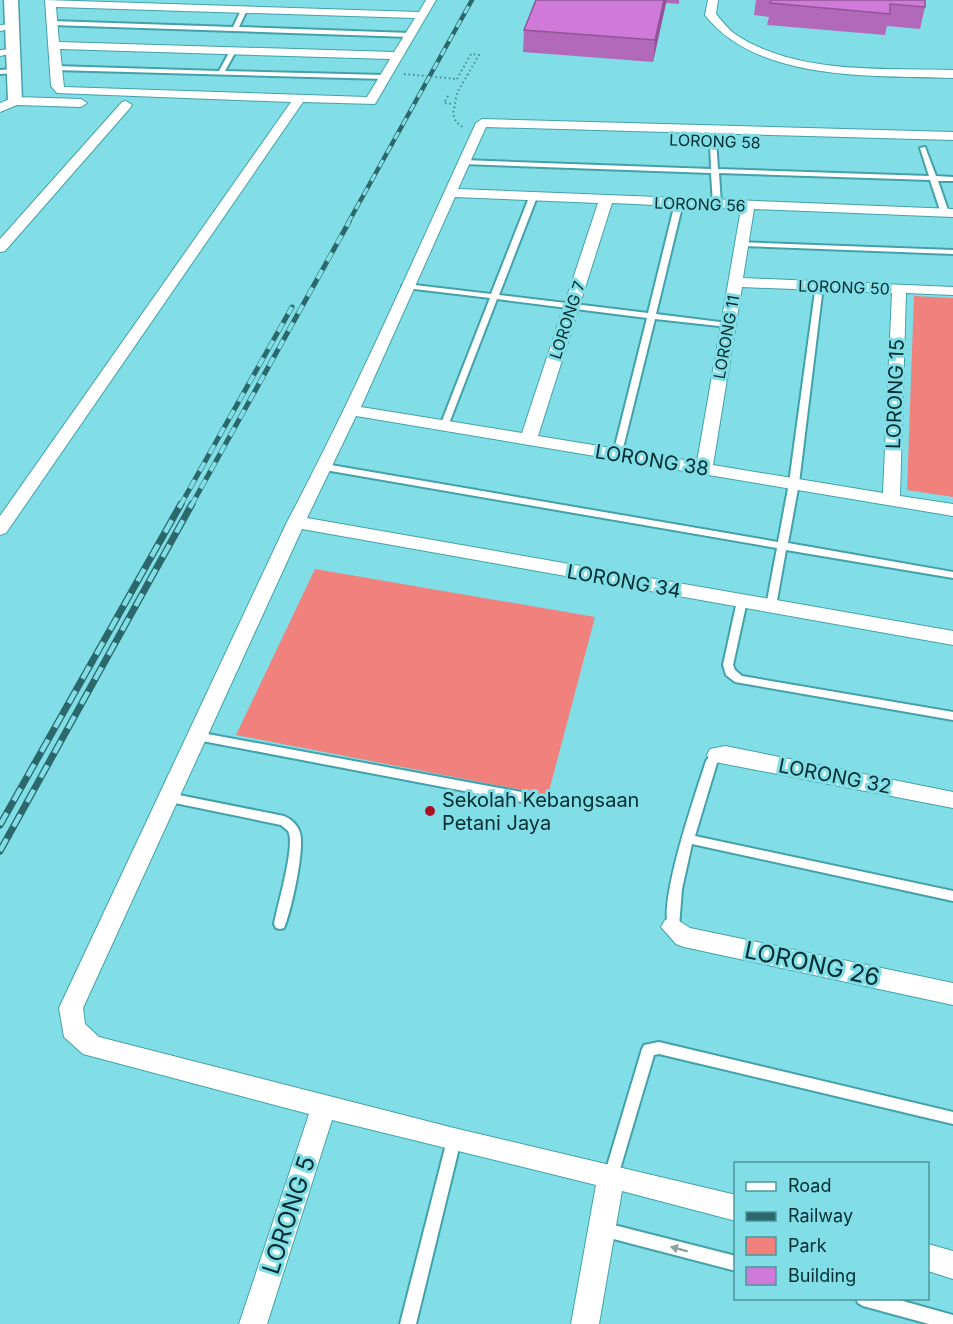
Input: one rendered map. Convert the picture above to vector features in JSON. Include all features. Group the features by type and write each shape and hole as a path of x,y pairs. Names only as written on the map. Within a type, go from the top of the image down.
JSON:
{"street":[{"path":"11,0 6,28 7,71 15,101"},
{"path":"0,108 15,101 126,105 295,105 371,101 431,0"},
{"path":"713,0 710,15 719,28 739,42 770,54 830,69 953,74"},
{"path":"295,105 69,92 57,86 50,2 421,15"},
{"path":"54,45 398,56"},
{"path":"0,248 126,105"},
{"path":"0,529 295,105"},
{"path":"734,1208 611,1176 454,1140 92,1046 73,1029 71,1008 296,522 325,467 448,193 482,123 490,121 953,136"},
{"name":"LORONG 58","path":"476,133 953,149"},
{"name":"LORONG 56","path":"448,193 949,213"},
{"name":"LORONG 7","path":"528,440 606,200"},
{"name":"LORONG 11","path":"704,469 748,206"},
{"name":"LORONG 50","path":"735,282 953,291"},
{"name":"LORONG 15","path":"891,500 899,289"},
{"name":"LORONG 38","path":"350,410 953,510"},
{"name":"LORONG 34","path":"296,522 953,638"},
{"name":"LORONG 32","path":"717,755 725,754 953,800"},
{"name":"LORONG 26","path":"673,927 684,937 953,994"},
{"name":"LORONG 5","path":"253,1324 324,1107"},
{"path":"585,1324 611,1176"},
{"path":"929,1259 953,1265"}],"lane":[{"path":"235,29 244,10"},
{"path":"52,23 410,35"},
{"path":"221,72 233,51"},
{"path":"55,68 385,77"},
{"path":"713,141 717,205"},
{"path":"923,148 933,178 949,213"},
{"path":"463,162 953,179"},
{"path":"444,426 533,197"},
{"path":"618,454 680,203"},
{"path":"741,244 953,252"},
{"path":"771,606 794,483 819,285"},
{"path":"406,286 728,325"},
{"path":"325,467 953,575"},
{"path":"742,602 728,665 730,672 739,679 953,716"},
{"path":"197,736 543,801"},
{"path":"673,927 672,913 689,839 712,761 717,755"},
{"path":"169,798 284,821 292,827 295,834 295,847 280,924"},
{"path":"689,839 953,896"},
{"path":"611,1176 649,1049 659,1048 953,1118"},
{"path":"408,1324 454,1140"},
{"path":"602,1228 734,1264"},
{"path":"867,1300 953,1323"}],"path":[{"path":"404,74 457,79 471,54 479,55 452,104 451,115 457,125 476,133"},
{"path":"448,96 444,103 452,104"}],"green space":[{"path":"914,296 953,298 953,497 907,490"},
{"path":"315,569 595,617 548,795 236,735"}],"building":[{"path":"536,0 664,0 655,40 524,30"},
{"path":"771,0 925,0 925,7 890,4 890,14 770,3"}],"railway":[{"path":"348,223 472,0"},
{"path":"191,506 349,222"},
{"path":"180,506 292,307"},
{"path":"0,825 181,504"},
{"path":"0,851 192,504"}],"place":[{"name":"Sekolah Kebangsaan Petani Jaya","path":"430,811"}]}
